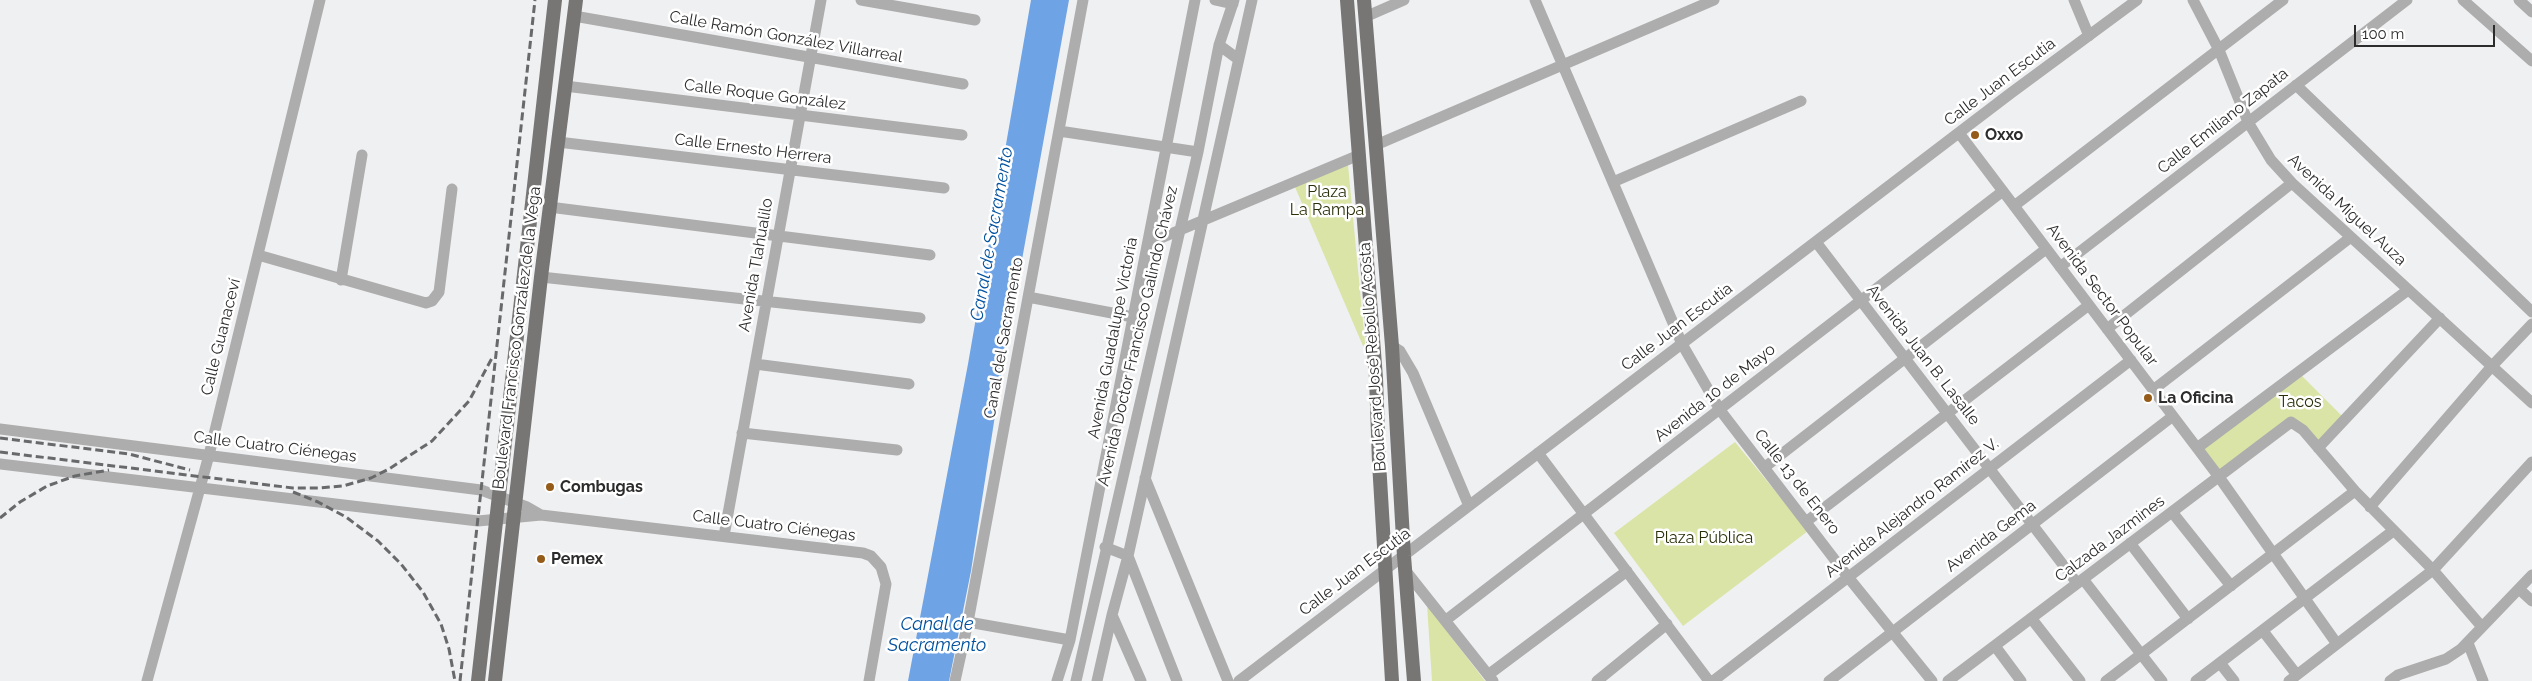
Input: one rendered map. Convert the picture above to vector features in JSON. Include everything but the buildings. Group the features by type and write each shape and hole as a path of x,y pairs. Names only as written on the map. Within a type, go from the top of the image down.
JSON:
{"main road":[{"name":"Boulevard Francisco González de la Vega","path":"478,681 555,0"},
{"name":"Boulevard Francisco González de la Vega","path":"495,681 541,277 576,0"},
{"name":"Boulevard José Rebollo Acosta","path":"1347,0 1376,378 1392,681"},
{"name":"Boulevard José Rebollo Acosta","path":"1364,0 1392,346 1404,556 1414,681"},
{"path":"1353,72 1359,85 1364,135 1369,142 1376,145"}],"street":[{"name":"Calle Guanaceví","path":"147,681 209,455 320,0"},
{"name":"Avenida Tlahualilo","path":"724,536 821,0"},
{"path":"861,0 975,20"},
{"name":"Canal del Sacramento","path":"955,681 968,622 1083,0"},
{"name":"Avenida Guadalupe Victoria","path":"1058,681 1070,640 1195,0"},
{"path":"1215,0 1233,2"},
{"path":"1097,681 1128,556 1252,0"},
{"path":"1365,17 1404,0"},
{"name":"Calle 13 de Enero","path":"1535,0 1682,344 1720,410 1808,521 1848,577 1932,681"},
{"path":"1376,145 1714,0"},
{"path":"2074,0 2089,36"},
{"name":"Avenida Miguel Auza","path":"2193,0 2219,50 2248,122 2271,160 2292,183 2532,403"},
{"path":"2014,206 2283,0"},
{"name":"Calle Emiliano Zapata","path":"2060,267 2406,0"},
{"path":"2463,0 2532,61"},
{"path":"2519,0 2532,12"},
{"name":"Avenida Doctor Francisco Galindo Chávez","path":"1076,681 1105,547 1198,152 1219,45 1233,2"},
{"name":"Calle Juan Escutia","path":"1239,681 2089,36 2131,2"},
{"name":"Calle Ramón González Villarreal","path":"574,16 963,84"},
{"path":"1219,45 1238,59"},
{"path":"2296,85 2532,312"},
{"name":"Calle Roque González","path":"565,86 962,135"},
{"path":"1613,182 1801,101"},
{"path":"1059,130 1198,152"},
{"name":"Avenida Sector Popular","path":"1959,133 2197,448 2338,644"},
{"name":"Calle Ernesto Herrera","path":"558,142 944,188"},
{"path":"1149,242 1202,222 1244,202 1359,155"},
{"path":"341,280 362,156"},
{"path":"2107,329 2292,183"},
{"path":"258,255 426,303 432,301 439,292 452,190"},
{"name":"Avenida 10 de Mayo","path":"1446,620 2003,191"},
{"path":"550,207 930,255"},
{"path":"2153,390 2351,237"},
{"name":"Avenida Juan B. Lasalle","path":"1816,242 2032,525 2162,681"},
{"path":"1765,467 2046,249"},
{"path":"541,277 920,318"},
{"path":"2197,448 2408,290"},
{"path":"1028,297 1133,317"},
{"path":"1808,521 2089,305"},
{"path":"2440,318 2318,448 2393,532 2433,570 2482,627"},
{"path":"2370,507 2492,366 2532,324"},
{"path":"1392,346 1400,351 1413,372 1469,506"},
{"name":"Avenida Alejandro Ramírez V.","path":"1711,681 2131,360"},
{"path":"755,364 909,384"},
{"name":"Avenida Gema","path":"1829,681 2173,416"},
{"name":"Calzada Jazmines","path":"1948,681 2291,422 2303,430 2318,448"},
{"name":"Calle Cuatro Ciénegas","path":"0,429 481,490 541,515"},
{"path":"742,433 897,450"},
{"path":"1538,454 1711,681"},
{"path":"2263,630 2293,678 2433,570 2532,462"},
{"name":"Calle Cuatro Ciénegas","path":"0,464 478,521 541,515 863,553 877,561 884,573 886,584 868,681"},
{"path":"1145,478 1228,681"},
{"path":"2106,681 2355,491"},
{"path":"2172,512 2231,586"},
{"path":"2196,681 2393,532"},
{"path":"2130,543 2188,619"},
{"path":"1105,547 1128,556 1177,681"},
{"path":"1405,570 1491,678 1627,571"},
{"path":"2396,679 2446,659 2468,643 2532,575"},
{"path":"2519,589 2532,600"},
{"path":"1112,615 1142,681"},
{"path":"2031,618 2080,681"},
{"path":"968,622 1070,640"},
{"path":"1597,681 1667,624"},
{"path":"2468,643 2483,681"},
{"path":"1995,646 2021,681"},
{"path":"2220,663 2234,681"}],"green space":[{"name":"Plaza La Rampa","path":"1348,165 1366,353 1295,187"},
{"name":"Tacos","path":"2302,376 2344,418 2318,446 2295,422 2218,472 2201,448"},
{"name":"Plaza Pública","path":"1735,442 1808,531 1683,626 1614,533"},
{"path":"1427,605 1485,681 1432,681"}],"water":[{"name":"Canal de Sacramento","path":"1031,0 1069,0 1002,370 971,571 949,681 908,681 968,364"}],"railway":[{"path":"460,681 535,0"},
{"path":"0,452 293,488 343,486 371,478 389,469 432,441 469,401 492,358"},
{"path":"0,438 129,454 190,470"},
{"path":"0,518 20,502 47,486 75,476 109,470"},
{"path":"293,492 318,502 346,517 378,541 401,564 423,592 441,624 449,649 455,681"}],"place":[{"name":"Oxxo","path":"1975,135"},
{"name":"La Oficina","path":"2148,398"},
{"name":"Combugas","path":"550,487"},
{"name":"Pemex","path":"541,559"}]}
